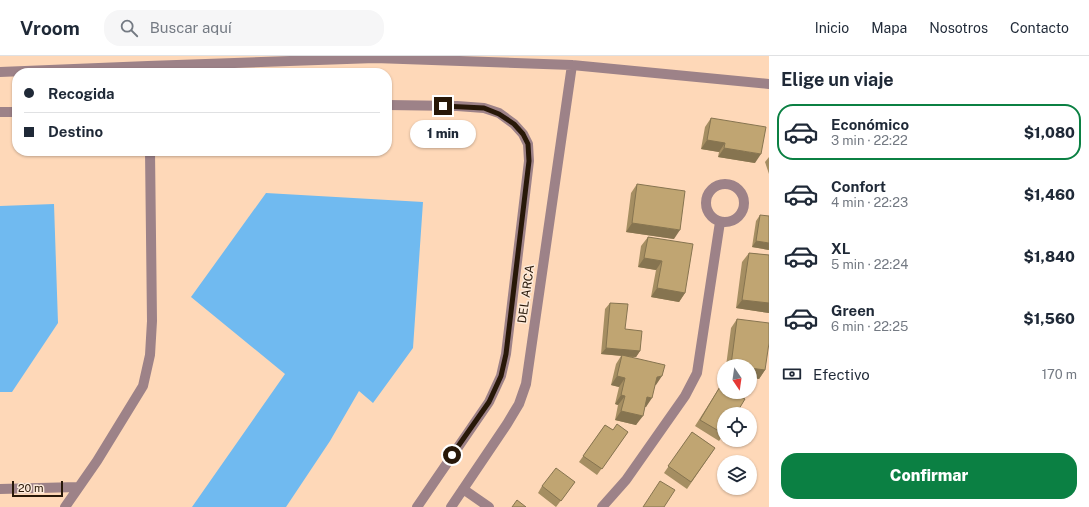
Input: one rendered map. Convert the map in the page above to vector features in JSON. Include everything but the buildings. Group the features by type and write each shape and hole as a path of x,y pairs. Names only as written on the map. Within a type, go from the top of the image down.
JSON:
{"street":[{"path":"186,68 375,58 572,65 769,84"},
{"name":"DEL ARCA","path":"451,507 507,424 519,404 526,384 572,65"},
{"path":"0,72 12,72"},
{"path":"392,105 484,108 499,114 514,124 523,134 528,144 529,161 506,354 501,376 489,402 417,507"},
{"path":"0,112 12,112"},
{"path":"65,507 97,461 143,386 150,355 152,321 150,156"},
{"path":"602,507 626,480 685,396 697,373 720,222"},
{"path":"0,489 78,487"},
{"path":"463,489 489,507"}],"water":[{"path":"266,193 423,202 413,348 373,403 359,391 330,441 286,507 192,507 285,374 191,297"},
{"path":"54,204 58,323 12,392 0,392 0,206"}],"route":[{"path":"443,106 484,108 499,114 514,124 523,134 528,144 529,161 506,354 501,376 489,402 452,455"}]}
